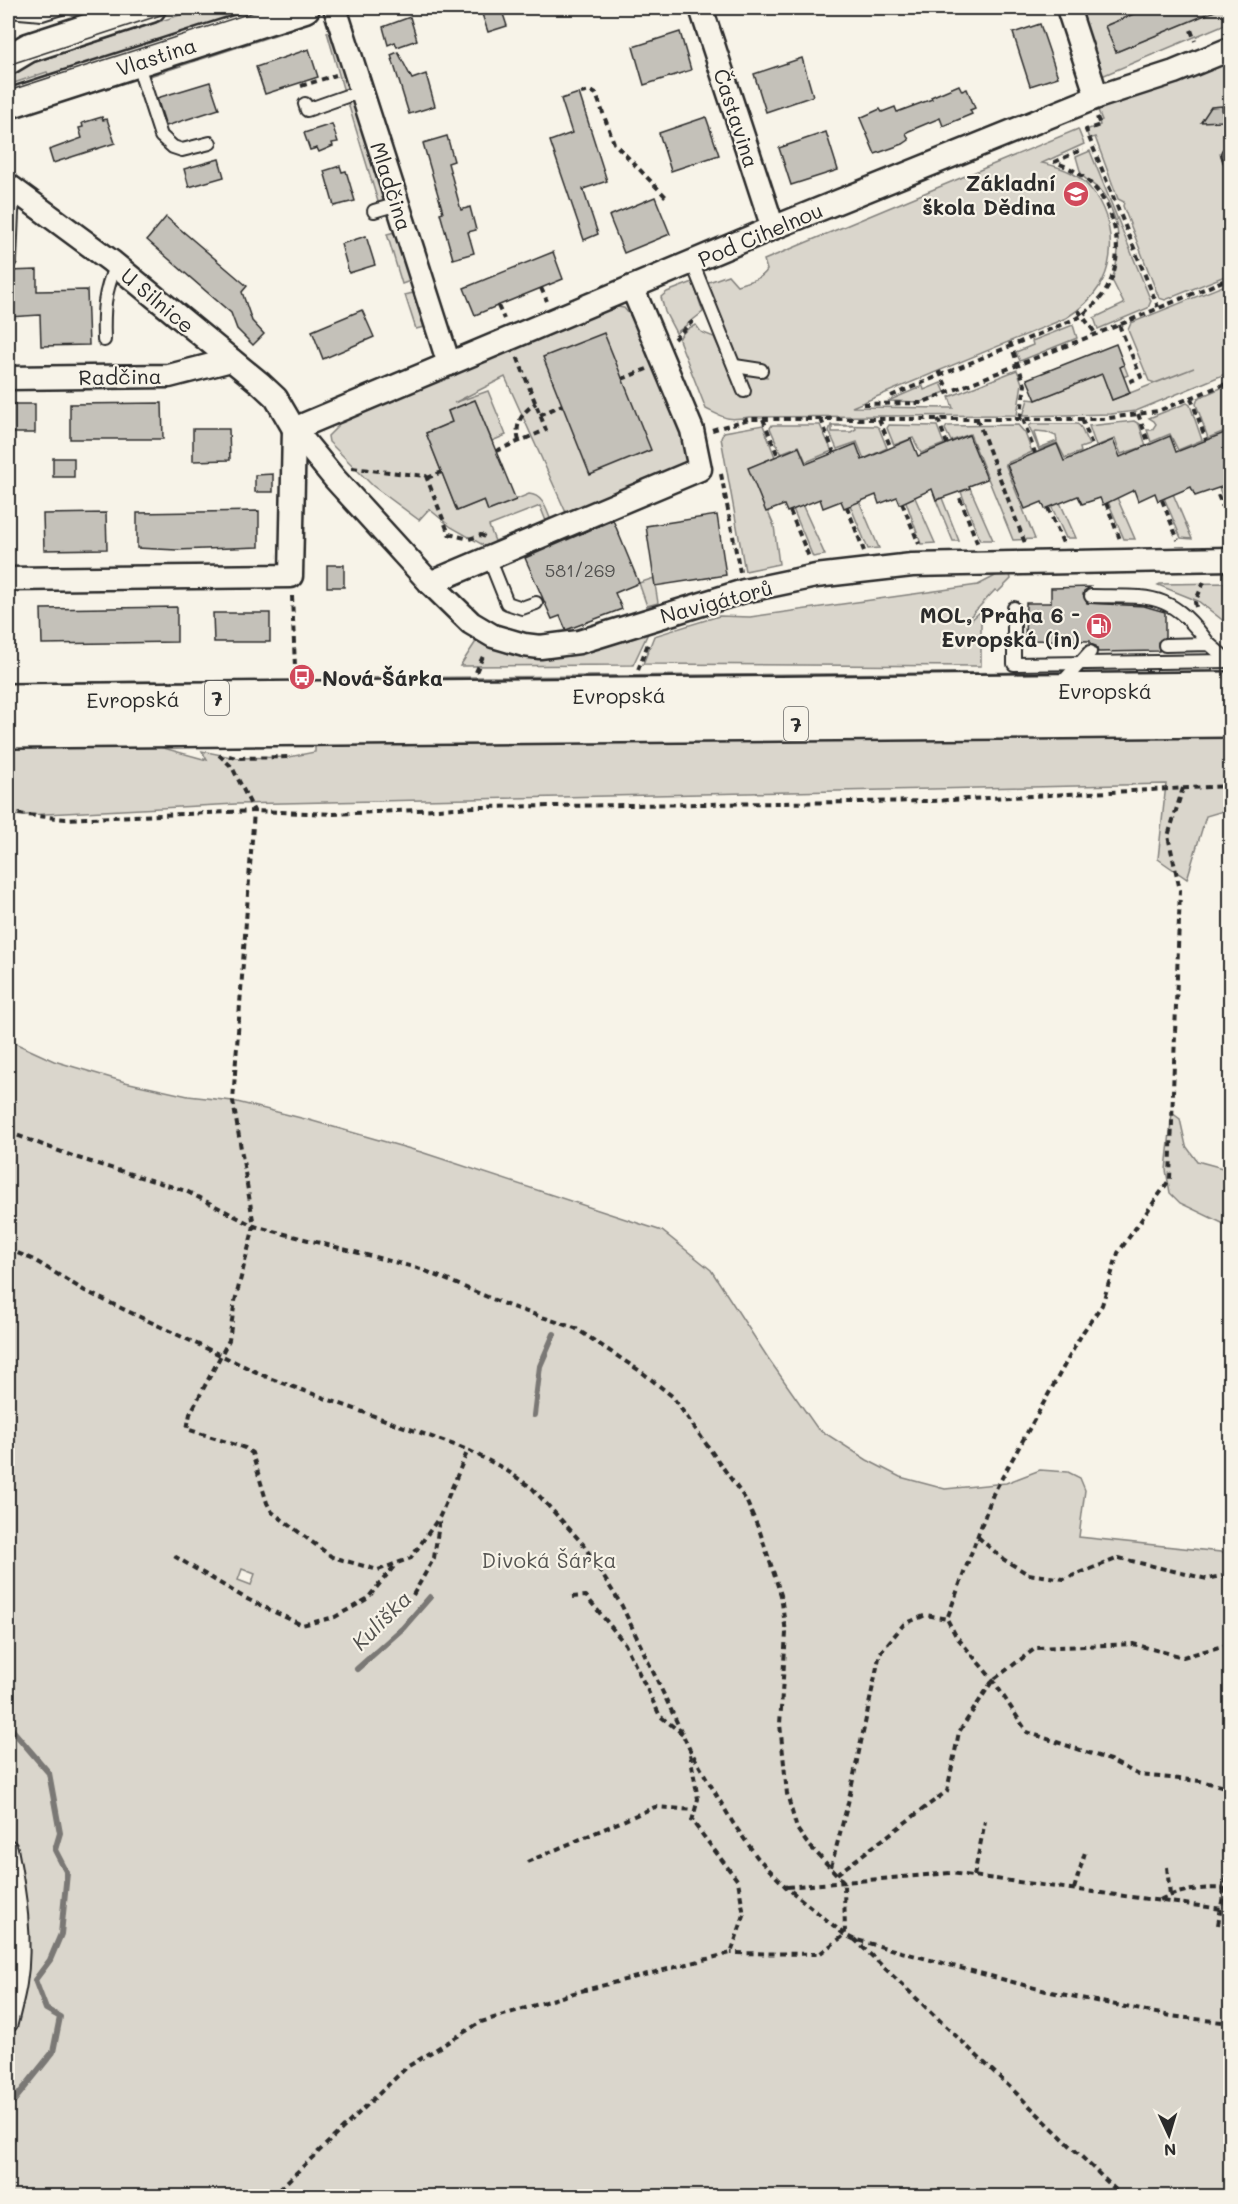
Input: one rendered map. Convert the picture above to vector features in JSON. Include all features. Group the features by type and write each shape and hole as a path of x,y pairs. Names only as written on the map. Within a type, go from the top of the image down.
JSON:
{"main road":[{"name":"Evropská","path":"8,700 1055,690 1230,671"},
{"name":"Evropská","path":"8,731 1230,720"}],"street":[{"path":"8,60 28,48 151,8"},
{"name":"Vlastina","path":"8,104 305,8"},
{"name":"Mladčina","path":"334,8 449,364"},
{"name":"Častavina","path":"701,8 773,228"},
{"path":"1068,8 1097,97"},
{"name":"Pod Cihelnou","path":"294,429 773,228 1097,97 1174,72 1230,49"},
{"name":"U Silnice","path":"11,188 116,265 276,398 294,429"},
{"path":"430,583 700,469 692,430 632,287"},
{"name":"Radčina","path":"8,378 168,376 231,360"},
{"path":"8,579 291,576 294,429"},
{"name":"Navigátorů","path":"294,429 335,479 430,583 471,623 508,641 540,647 579,642 744,591 826,575 912,565 1227,559"},
{"path":"8,1849 15,1885 19,1953 18,1982 8,2024"}],"lane":[{"path":"8,11 42,14 61,8"},
{"path":"137,62 161,136 173,147 182,150 210,143"},
{"path":"304,104 307,111 361,91"},
{"path":"1230,153 1228,154 1230,160"},
{"path":"10,261 11,188"},
{"path":"374,212 398,204"},
{"path":"692,262 744,391"},
{"path":"104,340 103,304 107,284 116,265"},
{"path":"735,366 761,370"},
{"path":"498,555 507,603 522,608 536,603"},
{"path":"1091,596 1150,597 1168,603 1196,627 1230,671"},
{"path":"1014,608 1014,664 1079,664 1230,671"},
{"path":"1165,645 1209,644"},
{"path":"1055,690 1090,652"}],"path":[{"path":"1191,30 1197,45"},
{"path":"301,86 336,75"},
{"path":"582,93 591,91 596,94 614,143 666,197"},
{"path":"1099,121 1100,125 1086,130 1158,308"},
{"path":"891,396 940,373 1082,316 1105,292 1117,255 1112,218 1101,195 1078,173 1055,162 1083,149"},
{"path":"862,404 921,403 1169,305 1230,278"},
{"path":"541,288 550,308"},
{"path":"498,306 507,326"},
{"path":"1078,310 1096,334"},
{"path":"673,340 693,321"},
{"path":"1119,325 1141,378 1126,383"},
{"path":"1011,344 1025,385 1021,419 1035,453"},
{"path":"496,451 546,430 514,350"},
{"path":"940,373 949,392"},
{"path":"712,430 749,419 1103,419 1158,411 1230,382"},
{"path":"1191,398 1206,440"},
{"path":"519,441 517,430 520,416 536,403"},
{"path":"540,415 562,405"},
{"path":"1138,414 1149,444"},
{"path":"763,419 778,456"},
{"path":"821,419 834,453"},
{"path":"879,419 891,448"},
{"path":"938,419 947,444"},
{"path":"977,419 1025,543"},
{"path":"1082,419 1093,448"},
{"path":"346,468 426,476 449,534 469,539 481,535 498,555"},
{"path":"427,478 442,472"},
{"path":"1218,495 1230,525"},
{"path":"960,498 978,545"},
{"path":"1162,500 1179,542"},
{"path":"902,503 920,548"},
{"path":"1106,503 1121,543"},
{"path":"847,507 865,553"},
{"path":"1048,508 1063,543"},
{"path":"790,511 811,562"},
{"path":"1196,627 1195,602 1203,583 1227,559"},
{"path":"291,576 295,668"},
{"path":"217,753 232,767 254,811 233,1101 254,1226 235,1301 229,1340 190,1414 187,1429 245,1448 252,1453 267,1503 272,1512 332,1557 378,1570 411,1558 440,1516 468,1450"},
{"path":"8,813 66,819 254,811 333,814 477,807 930,801 1230,786"},
{"path":"1183,788 1168,836 1180,890 1170,1179 1118,1253 1102,1305 1083,1332 993,1494 947,1619 956,1636 993,1680 1027,1731 1110,1760 1139,1775 1200,1781 1230,1788"},
{"path":"8,1132 78,1158 186,1191 254,1226 421,1269 509,1306 575,1328 643,1373 672,1396 746,1500 760,1532 781,1595 786,1634 780,1724 787,1794 796,1829 844,1882 846,1935"},
{"path":"8,1249 34,1260 86,1291 269,1378 468,1450 503,1467 532,1488 583,1544 622,1606 690,1750 733,1823 757,1857 786,1887 853,1939 1122,2196"},
{"path":"413,1595 434,1558 440,1516"},
{"path":"978,1537 1003,1559 1028,1574 1064,1580 1119,1558 1207,1579 1222,1576 1230,1579"},
{"path":"174,1556 245,1598 302,1625 335,1617 367,1599 396,1563"},
{"path":"572,1597 586,1596 625,1644 660,1716 684,1736"},
{"path":"831,1867 848,1803 880,1653 904,1624 926,1615 947,1619"},
{"path":"837,1874 947,1791 959,1732 993,1680 1036,1648 1133,1644 1183,1657 1230,1644"},
{"path":"690,1750 698,1799 692,1821 738,1881 744,1915 731,1953"},
{"path":"527,1862 655,1807 695,1810"},
{"path":"974,1876 985,1821"},
{"path":"1074,1889 1086,1849"},
{"path":"1167,1867 1170,1895"},
{"path":"1218,1925 1219,1908 1227,1872"},
{"path":"786,1887 950,1873 1230,1910"},
{"path":"1159,1900 1175,1892 1230,1889"},
{"path":"272,2196 407,2067 481,2022 577,1992 731,1953 819,1953 846,1935"},
{"path":"853,1939 1046,1991 1171,2016 1230,2023"}],"green space":[{"path":"201,8 274,8 50,79 47,72 8,85 8,71"},
{"path":"1080,8 1090,8 1093,14 1109,8 1148,8 1105,26 1116,52 1216,10 1215,8 1230,8 1230,22 1102,76"},
{"path":"287,20 290,30 147,77 146,65"},
{"path":"334,29 351,90 344,92 327,32"},
{"path":"1230,58 1230,149 1220,153 1230,180 1230,274 1165,300 1159,298 1123,206 1124,202 1118,199 1095,137 1089,139 1086,130 1100,125 1099,121 1102,120 1097,108"},
{"path":"356,100 386,203 379,205 348,103"},
{"path":"1078,129 1084,144 1042,163 1068,171 1085,182 1103,209 1108,224 1110,257 1106,273 1092,296 1066,318 852,407 953,408 949,397 1017,370 1022,383 1017,415 730,419 706,409 679,340 683,333 691,327 696,325 701,332 714,337 741,398 749,394 743,375 767,377 760,366 731,358 706,283 728,275 737,285 754,280 767,270 764,260"},
{"path":"1090,151 1151,301 1148,308 1098,329 1094,318 1124,304 1112,280 1118,247 1113,215 1101,191 1082,175 1076,157"},
{"path":"395,232 410,281 402,284 387,234"},
{"path":"693,282 703,312 676,333 665,312 661,297 667,292"},
{"path":"1230,283 1230,372 1136,411 1111,414 1023,416 1028,399 1036,400 1124,365 1128,375 1106,384 1112,400 1194,368 1155,383 1149,381 1128,330 1131,323"},
{"path":"413,293 424,327 416,329 405,295"},
{"path":"610,306 624,308 634,320 690,460 684,469 568,517 505,377 454,403 488,391 506,435 492,441 475,400 448,411 452,422 426,433 457,511 484,500 488,511 529,494 542,501 552,523 490,549 451,527 429,509 419,520 373,486 329,442 328,436 338,426 335,423","holes":["540,506 546,521 495,541 489,526"]},
{"path":"1073,325 1077,338 1020,361 1016,352 1033,345 1032,341"},
{"path":"941,383 945,392 921,402 888,401 923,386 924,390"},
{"path":"1230,384 1230,438 1227,430 1208,438 1196,404 1198,398"},
{"path":"1187,403 1190,405 1202,440 1178,450 1170,434 1151,442 1147,430 1152,430 1156,424 1149,418"},
{"path":"1134,421 1139,424 1146,446 1121,454 1115,439 1096,446 1089,426"},
{"path":"1032,424 1077,424 1089,445 1080,448 1081,452 1065,458 1057,443 1039,450 1029,426","holes":["1036,431 1056,436 1057,441 1039,448 1034,433"]},
{"path":"763,425 775,457 749,468 774,526 779,564 745,571 721,438 724,432"},
{"path":"772,425 820,425 832,451 806,462 799,446 781,453 770,428"},
{"path":"831,425 876,426 887,448 864,459 857,442 837,449 829,431","holes":["832,426 855,426 856,429 851,432 832,432"]},
{"path":"889,425 937,426 944,444 921,453 913,438 894,445 887,428"},
{"path":"1018,425 1025,433 1032,452 1005,464 1035,539 1013,540 970,434 951,441 945,429 947,426"},
{"path":"1228,485 1230,490 1230,515 1219,488"},
{"path":"970,488 993,540 980,540 961,492"},
{"path":"1171,489 1192,539 1181,538 1162,493"},
{"path":"913,493 935,543 921,544 904,496"},
{"path":"1115,493 1135,539 1124,539 1106,497"},
{"path":"857,496 879,548 868,549 848,500"},
{"path":"942,498 959,541 953,541 936,500"},
{"path":"1058,498 1076,538 1066,538 1049,501"},
{"path":"800,500 825,555 813,557 791,504"},
{"path":"1009,569 1011,579 998,592 995,590 966,621 968,623 981,611 981,666 643,664 654,636 719,616 750,617 978,585"},
{"path":"654,578 658,603 647,606 639,583"},
{"path":"1230,583 1230,626 1198,601 1158,585 1160,584"},
{"path":"650,629 633,665 460,666 477,640 516,656 551,657 584,651"},
{"path":"1061,672 1054,678 377,683 360,678"},
{"path":"156,681 155,686 8,688 8,683"},
{"path":"167,681 258,681 257,685 167,686"},
{"path":"1230,731 1230,809 1206,816 1187,879 1158,859 1166,784 236,804 8,816 8,743 155,742 156,746 207,760 202,751 236,758 289,757 315,752 315,745 336,739"},
{"name":"Divoká Šárka","path":"8,1040 54,1061 125,1082 188,1096 233,1101 421,1152 662,1231 711,1270 817,1428 867,1460 900,1477 945,1489 1006,1483 1040,1470 1068,1472 1080,1478 1085,1490 1079,1537 1230,1553 1230,2196 8,2196 8,2037 24,1987 28,1954 24,1882 15,1845 8,1845","holes":["242,1569 255,1574 251,1585 238,1580"]},
{"path":"1172,1113 1180,1119 1186,1146 1197,1161 1230,1170 1230,1223 1222,1223 1180,1203 1170,1193 1166,1170"},
{"path":"8,1902 11,1954 8,1979"}],"building":[{"path":"480,8 501,8 507,26 488,32"},
{"path":"1148,8 1222,8 1116,52 1105,26"},
{"path":"410,17 417,40 397,47 395,42 388,45 383,27"},
{"path":"1040,24 1058,77 1030,86 1013,33"},
{"path":"680,32 691,70 644,85 633,47"},
{"path":"309,49 318,77 265,94 256,67"},
{"path":"398,52 412,79 426,74 435,106 409,114 391,55"},
{"path":"802,58 813,96 766,112 754,74"},
{"path":"210,82 219,109 166,126 157,98"},
{"path":"959,85 962,91 967,89 975,108 970,110 972,114 943,126 940,118 906,133 909,140 903,144 875,154 860,118 880,109 882,112 895,107 897,112 932,99 931,97"},
{"path":"579,93 607,181 583,189 598,234 584,240 550,141 572,133 561,99"},
{"path":"1222,106 1223,121 1201,122 1211,107"},
{"path":"102,117 103,120 107,119 115,143 53,163 49,150 82,138 79,128 83,127 82,123"},
{"path":"706,117 719,155 671,171 659,133"},
{"path":"332,124 338,142 332,143 333,146 319,152 317,148 310,150 304,133"},
{"path":"826,132 838,170 791,185 779,148"},
{"path":"447,136 454,161 448,163 461,210 470,207 476,230 468,232 474,253 453,259 440,213 443,212 423,143"},
{"path":"219,159 224,177 189,187 184,169"},
{"path":"340,166 342,172 346,171 355,201 334,206 324,171"},
{"path":"655,197 670,234 624,253 609,216"},
{"path":"166,217 247,286 242,292 252,321 264,334 253,345 237,329 231,313 147,240"},
{"path":"366,236 375,265 349,273 341,244"},
{"path":"553,252 563,279 475,315 464,288"},
{"path":"37,270 37,291 87,290 89,345 41,346 40,315 8,317 8,271"},
{"path":"362,310 374,337 323,359 312,331"},
{"path":"604,333 651,450 590,475 543,357"},
{"path":"1116,344 1124,365 1120,367 1130,393 1112,400 1102,374 1036,400 1027,379"},
{"path":"475,400 516,500 488,511 484,500 457,511 426,433 452,422 448,411"},
{"path":"162,403 163,439 70,439 70,404"},
{"path":"8,404 35,404 35,433 8,433"},
{"path":"193,429 229,429 230,460 193,461"},
{"path":"1227,432 1230,441 1230,484 1195,496 1191,487 1158,501 1155,493 1138,501 1134,490 1103,505 1100,498 1082,504 1078,496 1045,509 1042,502 1025,509 1007,465 1057,444 1064,461 1113,440 1120,457 1170,436 1176,452"},
{"path":"969,435 987,479 969,486 970,488 936,500 932,489 900,504 897,497 879,504 876,495 844,508 841,501 823,508 820,499 787,512 784,505 766,512 748,468 799,447 806,464 856,444 862,460 911,439 918,456"},
{"path":"53,458 74,458 74,477 53,477"},
{"path":"273,474 273,492 255,492 255,475"},
{"path":"259,511 259,547 177,550 137,548 137,513"},
{"path":"106,513 107,549 44,550 43,514"},
{"path":"717,515 726,575 655,586 646,526"},
{"path":"613,520 639,583 615,593 622,609 566,630 560,616 552,619 525,558"},
{"path":"327,565 344,565 344,587 327,587"},
{"path":"1090,587 1084,591 1083,595 1087,603 1144,606 1165,612 1165,637 1158,642 1159,651 1098,652 1096,646 1090,644 1090,641 1025,640 1026,603 1051,603 1051,588"},
{"path":"177,607 177,642 42,644 41,609"},
{"path":"213,613 270,613 270,642 214,642"}],"waterway":[{"path":"534,1415 540,1366 554,1334"},
{"name":"Kuliška","path":"357,1669 403,1628 430,1597"},
{"path":"8,1725 49,1773 60,1833 55,1850 67,1873 61,1934 50,1960 35,1980 46,2009 60,2017 53,2052 8,2108"}],"tram line":[{"path":"8,65 182,8"},
{"path":"8,91 266,8"}],"place":[{"name":"Základní škola Dědina","path":"1076,194"},
{"name":"MOL, Praha 6 - Evropská (in)","path":"1099,626"},
{"name":"Nová Šárka","path":"302,677"}]}
